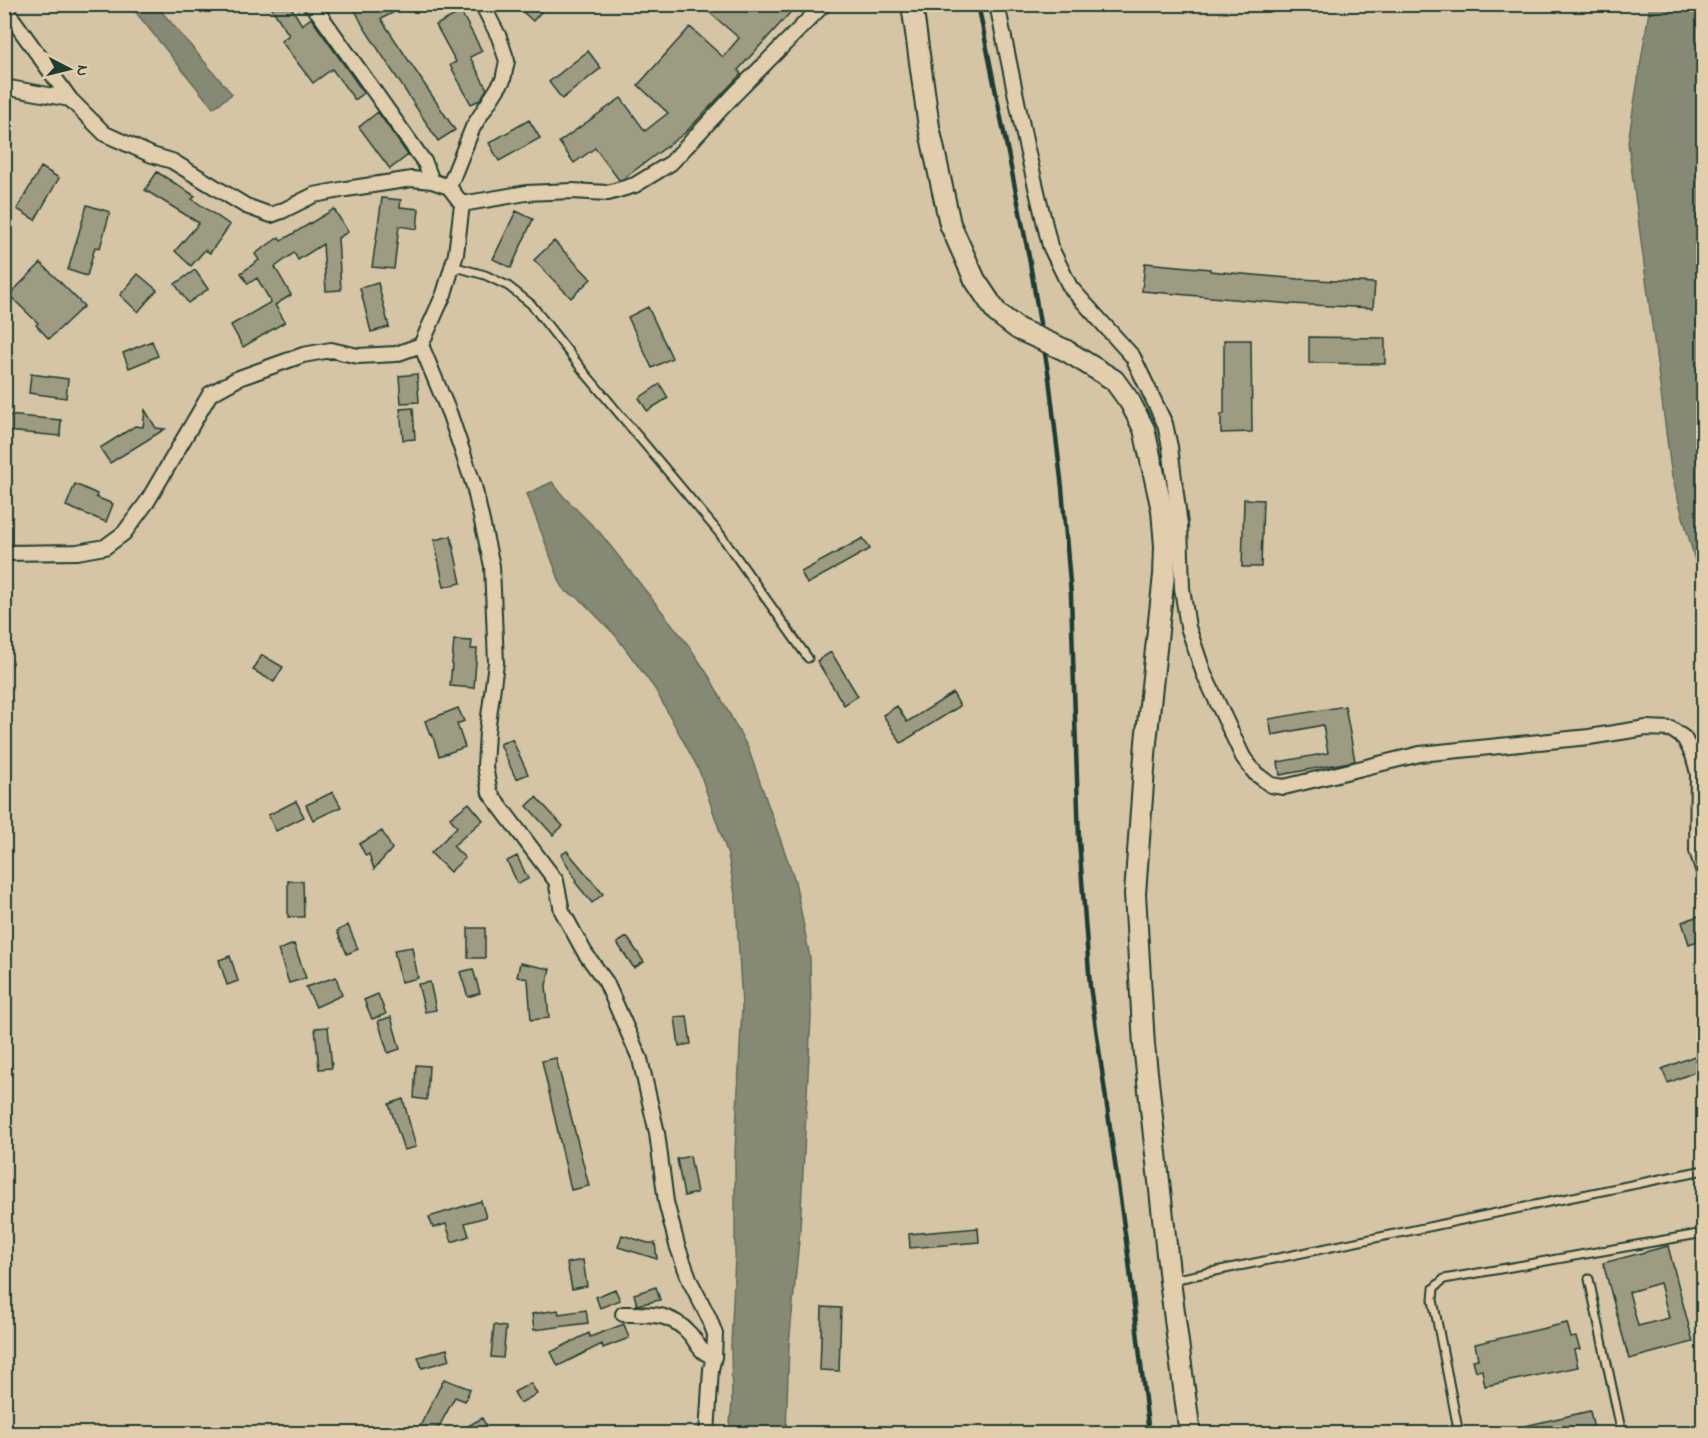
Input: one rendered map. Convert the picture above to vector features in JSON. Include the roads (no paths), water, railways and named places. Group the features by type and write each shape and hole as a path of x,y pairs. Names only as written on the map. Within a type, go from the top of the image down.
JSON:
{"main road":[{"path":"912,4 928,128 950,224 975,280 997,313 1018,329 1065,350 1098,368 1114,380 1130,402 1144,429 1162,510 1165,546 1159,632 1146,742 1135,894 1144,1045 1170,1281 1190,1434"}],"street":[{"path":"310,4 394,118 425,163 432,181"},
{"path":"449,187 473,128 503,80 507,61 499,37 482,4"},
{"path":"462,204 526,193 608,193 635,185 671,163 824,4"},
{"path":"997,4 1026,145 1050,246 1070,287 1133,357 1165,424 1180,525 1182,588 1188,627 1204,674 1232,736 1255,773 1271,785 1284,787 1420,754 1589,737 1646,728 1671,729 1684,738 1693,754 1698,773 1697,851 1704,872"},
{"path":"4,7 70,99 105,135 172,161 246,206 270,214 282,212 314,195 412,179 432,181 449,187 462,204 456,254 444,294 421,345 387,355 358,356 331,350 303,355 239,378 210,394 147,502 124,532 105,547 77,552 4,553"},
{"path":"4,87 70,99"},
{"path":"421,345 450,415 474,486 492,566 496,663 485,767 490,793 556,881 562,911 585,953 606,982 640,1059 657,1133 666,1202 677,1245 690,1281 715,1334 707,1434"},
{"path":"1144,429 1165,424"},
{"path":"623,1314 667,1316 687,1331 702,1353 714,1357"}],"lane":[{"path":"452,266 485,275 508,286 531,304 585,373 720,534 808,658"},
{"path":"1170,1281 1704,1170"},
{"path":"1459,1434 1433,1300 1434,1288 1444,1279 1704,1233"},
{"path":"1589,1280 1622,1434"}],"railway":[{"path":"978,4 1029,257 1049,378 1062,488 1071,595 1079,840 1090,986 1129,1262 1149,1434"}]}
